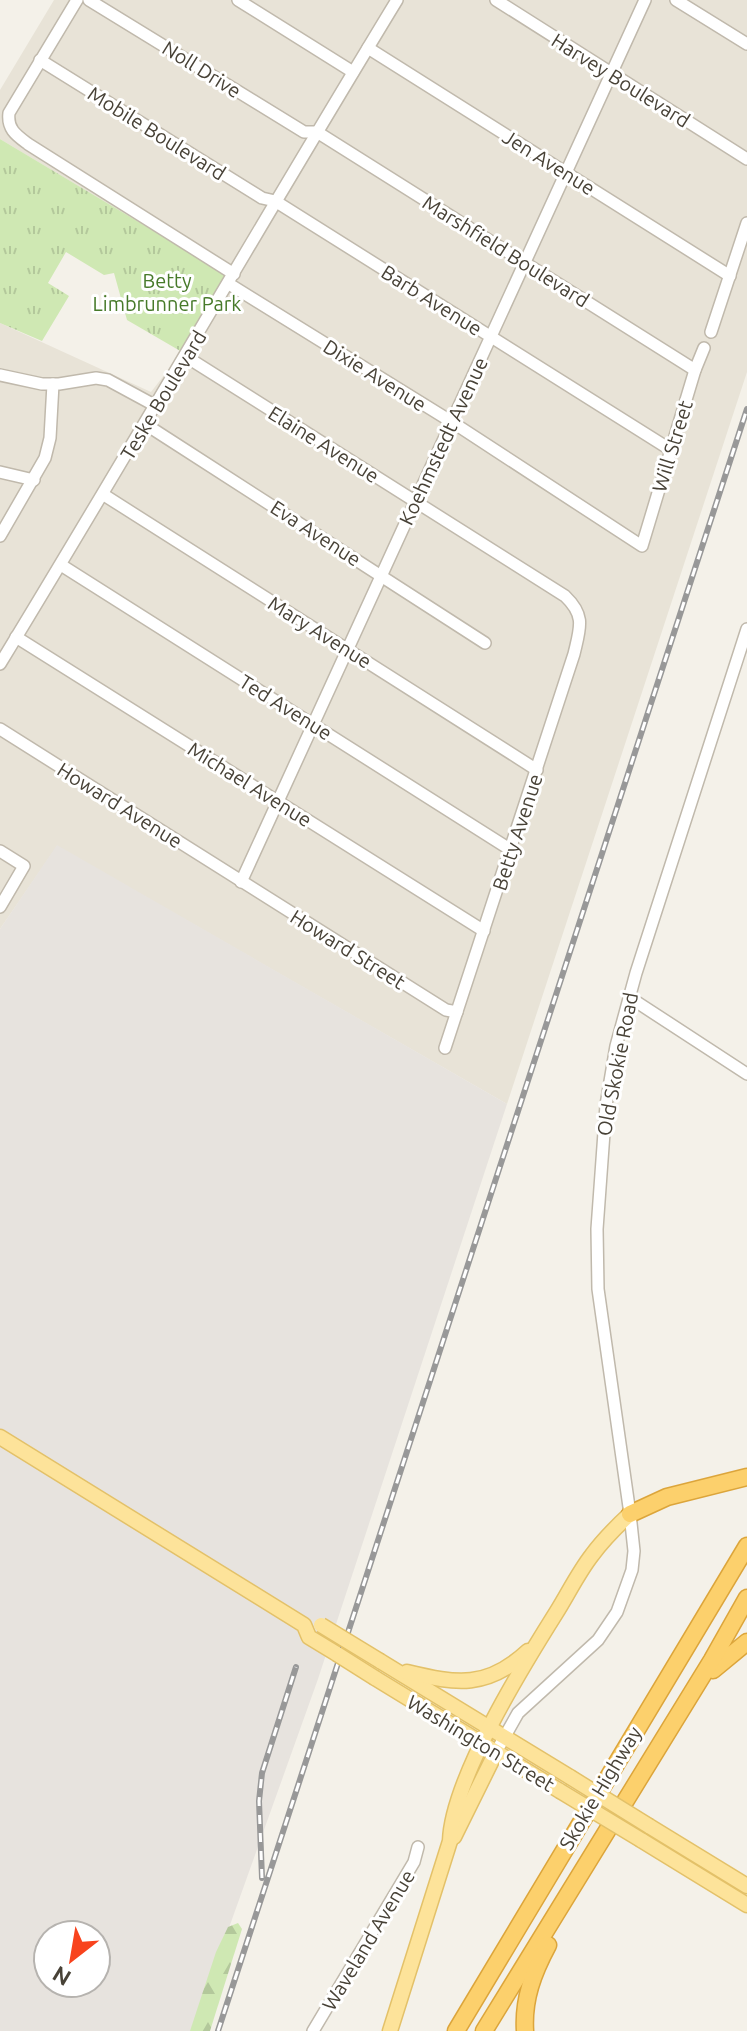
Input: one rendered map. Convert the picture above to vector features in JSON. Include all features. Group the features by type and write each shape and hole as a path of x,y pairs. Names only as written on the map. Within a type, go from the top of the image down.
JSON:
{"highway":[{"path":"630,1514 667,1497 747,1477"},
{"name":"Skokie Highway","path":"456,2031 747,1546"},
{"name":"Skokie Highway","path":"484,2031 747,1598"},
{"path":"682,1709 707,1676 747,1642"},
{"path":"525,2031 526,2001 536,1968 608,1831"}],"main road":[{"name":"Washington Street","path":"0,1437 304,1625 309,1637 747,1905"},
{"path":"390,2031 450,1841 451,1827 465,1782 482,1743 537,1643 590,1558 630,1514"},
{"name":"Washington Street","path":"304,1625 315,1622 321,1625 747,1886"},
{"path":"394,1670 444,1681 473,1682 507,1669 537,1643"},
{"path":"450,1841 458,1831 496,1752"}],"street":[{"path":"40,60 77,0"},
{"name":"Noll Drive","path":"89,0 304,132 317,132"},
{"path":"238,0 353,72"},
{"name":"Harvey Boulevard","path":"496,0 747,159"},
{"name":"Koehmstedt Avenue","path":"241,882 645,0"},
{"path":"676,0 747,44"},
{"name":"Teske Boulevard","path":"0,664 104,495 368,48 391,2"},
{"name":"Jen Avenue","path":"368,48 730,276"},
{"name":"Dixie Avenue","path":"40,60 9,113 8,123 14,134 642,546"},
{"name":"Mobile Boulevard","path":"40,60 262,198 275,201"},
{"name":"Marshfield Boulevard","path":"317,132 695,370"},
{"name":"Barb Avenue","path":"275,201 671,450"},
{"path":"711,332 747,223"},
{"name":"Will Street","path":"642,546 704,348"},
{"name":"Elaine Avenue","path":"185,356 565,596 577,607 579,615"},
{"path":"0,375 53,384 96,378 108,380 156,406"},
{"path":"0,536 45,458 50,438 53,384"},
{"name":"Eva Avenue","path":"145,424 485,643"},
{"path":"0,472 34,480"},
{"name":"Mary Avenue","path":"104,495 537,770"},
{"name":"Ted Avenue","path":"61,565 511,850"},
{"name":"Betty Avenue","path":"445,1048 574,654 579,615"},
{"name":"Old Skokie Road","path":"496,1752 518,1713 598,1640 617,1612 632,1570 634,1551 630,1514 600,1322 596,1255 606,1105 629,997 747,629"},
{"name":"Michael Avenue","path":"16,637 484,931"},
{"name":"Howard Avenue","path":"0,729 241,882"},
{"path":"0,851 24,866 0,907"},
{"name":"Howard Street","path":"241,882 446,1010 457,1012"},
{"path":"629,997 747,1074"},
{"name":"Waveland Avenue","path":"313,2031 414,1862 418,1847"}],"shaded area":[{"path":"54,0 747,0 747,372 507,1104 57,846 0,929 0,323 151,392 182,352 228,276 0,139 0,90"},
{"path":"57,845 507,1104 318,1679 192,2031 0,2031 0,929"}],"green space":[{"name":"Betty Limbrunner Park","path":"0,139 229,276 182,352 127,320 114,273 104,275 66,252 48,283 69,296 42,341 0,323"},
{"path":"238,1923 242,1929 210,2031 190,2031 216,1952 228,1927"}],"railway":[{"path":"218,2031 747,409"},
{"path":"262,1878 259,1801 262,1773 296,1667"}]}
